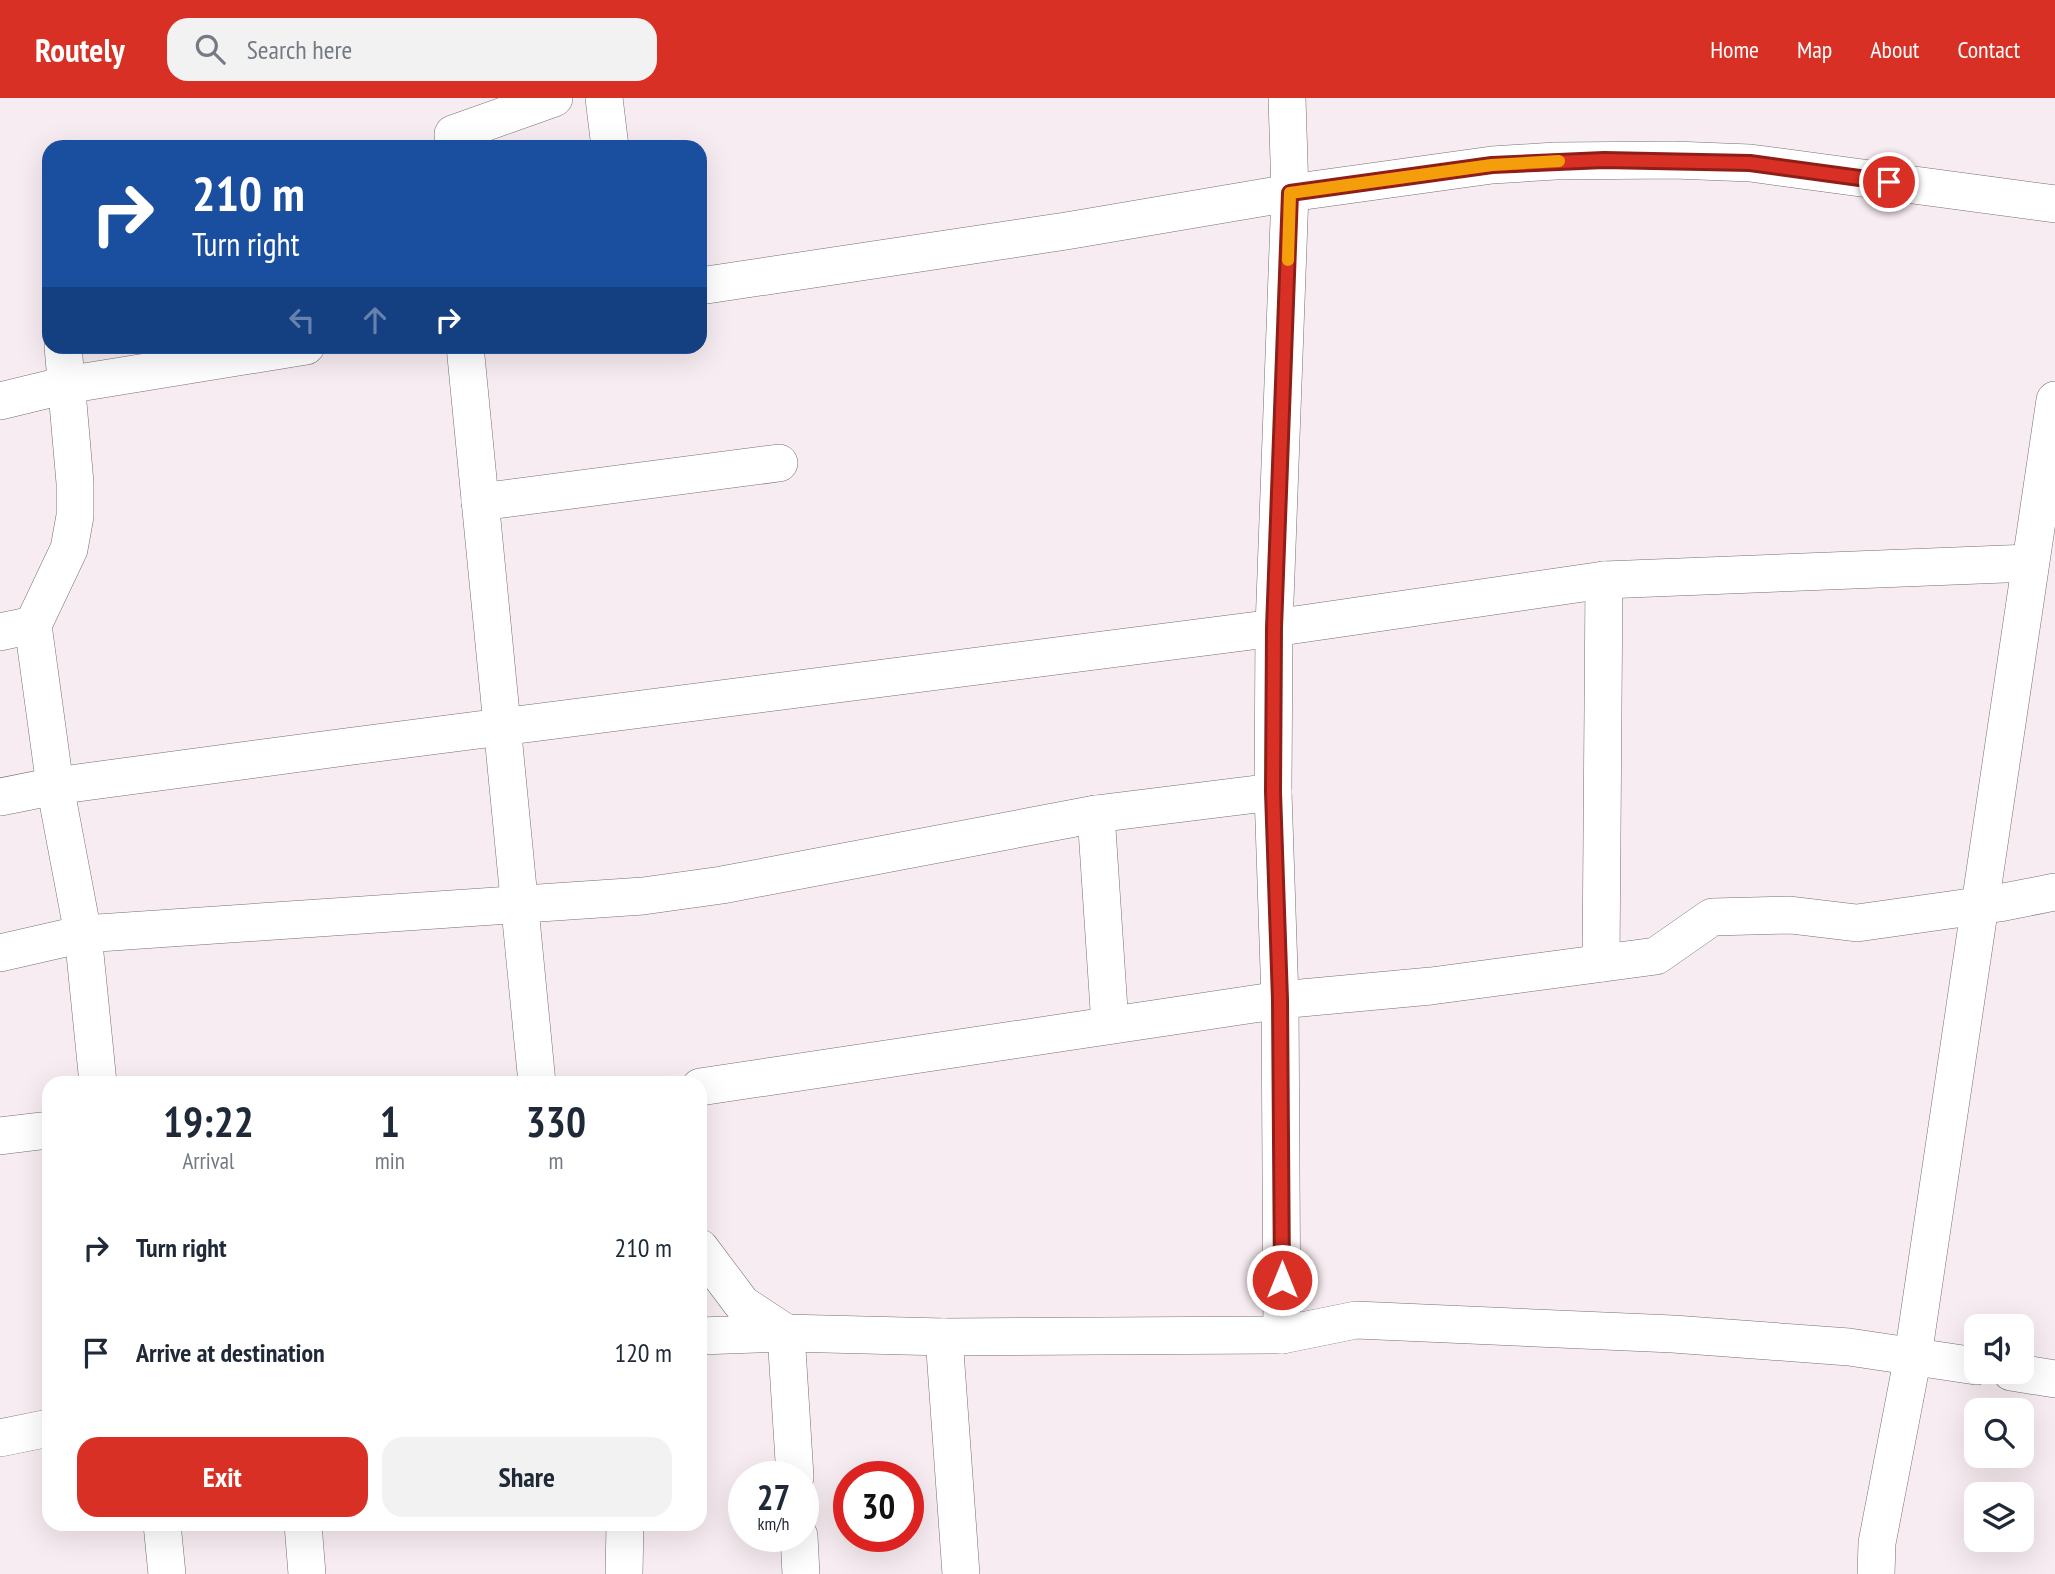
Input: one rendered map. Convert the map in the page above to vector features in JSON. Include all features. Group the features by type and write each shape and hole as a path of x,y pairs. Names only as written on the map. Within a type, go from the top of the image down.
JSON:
{"street":[{"path":"453,140 453,134 554,98"},
{"path":"604,98 609,140"},
{"path":"1282,1335 1280,1000 1273,792 1274,628 1290,193 1286,98"},
{"path":"707,285 1066,231 1290,193 1492,165 1662,160 1750,163 2055,204"},
{"path":"64,354 75,483 75,516 69,549 17,628 55,786 83,934 97,1076"},
{"path":"0,401 66,385 257,354"},
{"path":"466,354 536,1076"},
{"path":"1876,1574 1877,1543 1913,1356 2055,400"},
{"path":"480,502 779,463"},
{"path":"0,797 55,786 1274,628 1604,580 2030,563"},
{"path":"1601,963 1604,580"},
{"path":"0,953 83,934 643,896 722,885 1096,814 1273,792"},
{"path":"1096,814 1110,1024"},
{"path":"707,1086 1280,1000 1431,986 1656,956 1712,918 1790,915 1857,923 2055,892"},
{"path":"0,1136 42,1131"},
{"path":"707,1257 742,1304 786,1333"},
{"path":"707,1336 786,1333 944,1337 1282,1335 1356,1320 1686,1335 1849,1347 1964,1364"},
{"path":"786,1333 794,1461"},
{"path":"944,1337 961,1574"},
{"path":"2034,1376 2055,1379"},
{"path":"0,1437 42,1429"},
{"path":"163,1531 167,1574"},
{"path":"304,1531 307,1574"},
{"path":"624,1574 625,1531"},
{"path":"800,1552 801,1574"}],"slow traffic":[{"path":"1288,260 1290,193 1492,165 1559,161"}],"route":[{"path":"1282,1280 1280,1000 1273,792 1274,628 1290,193 1492,165 1604,160 1750,163 1889,182"}]}
